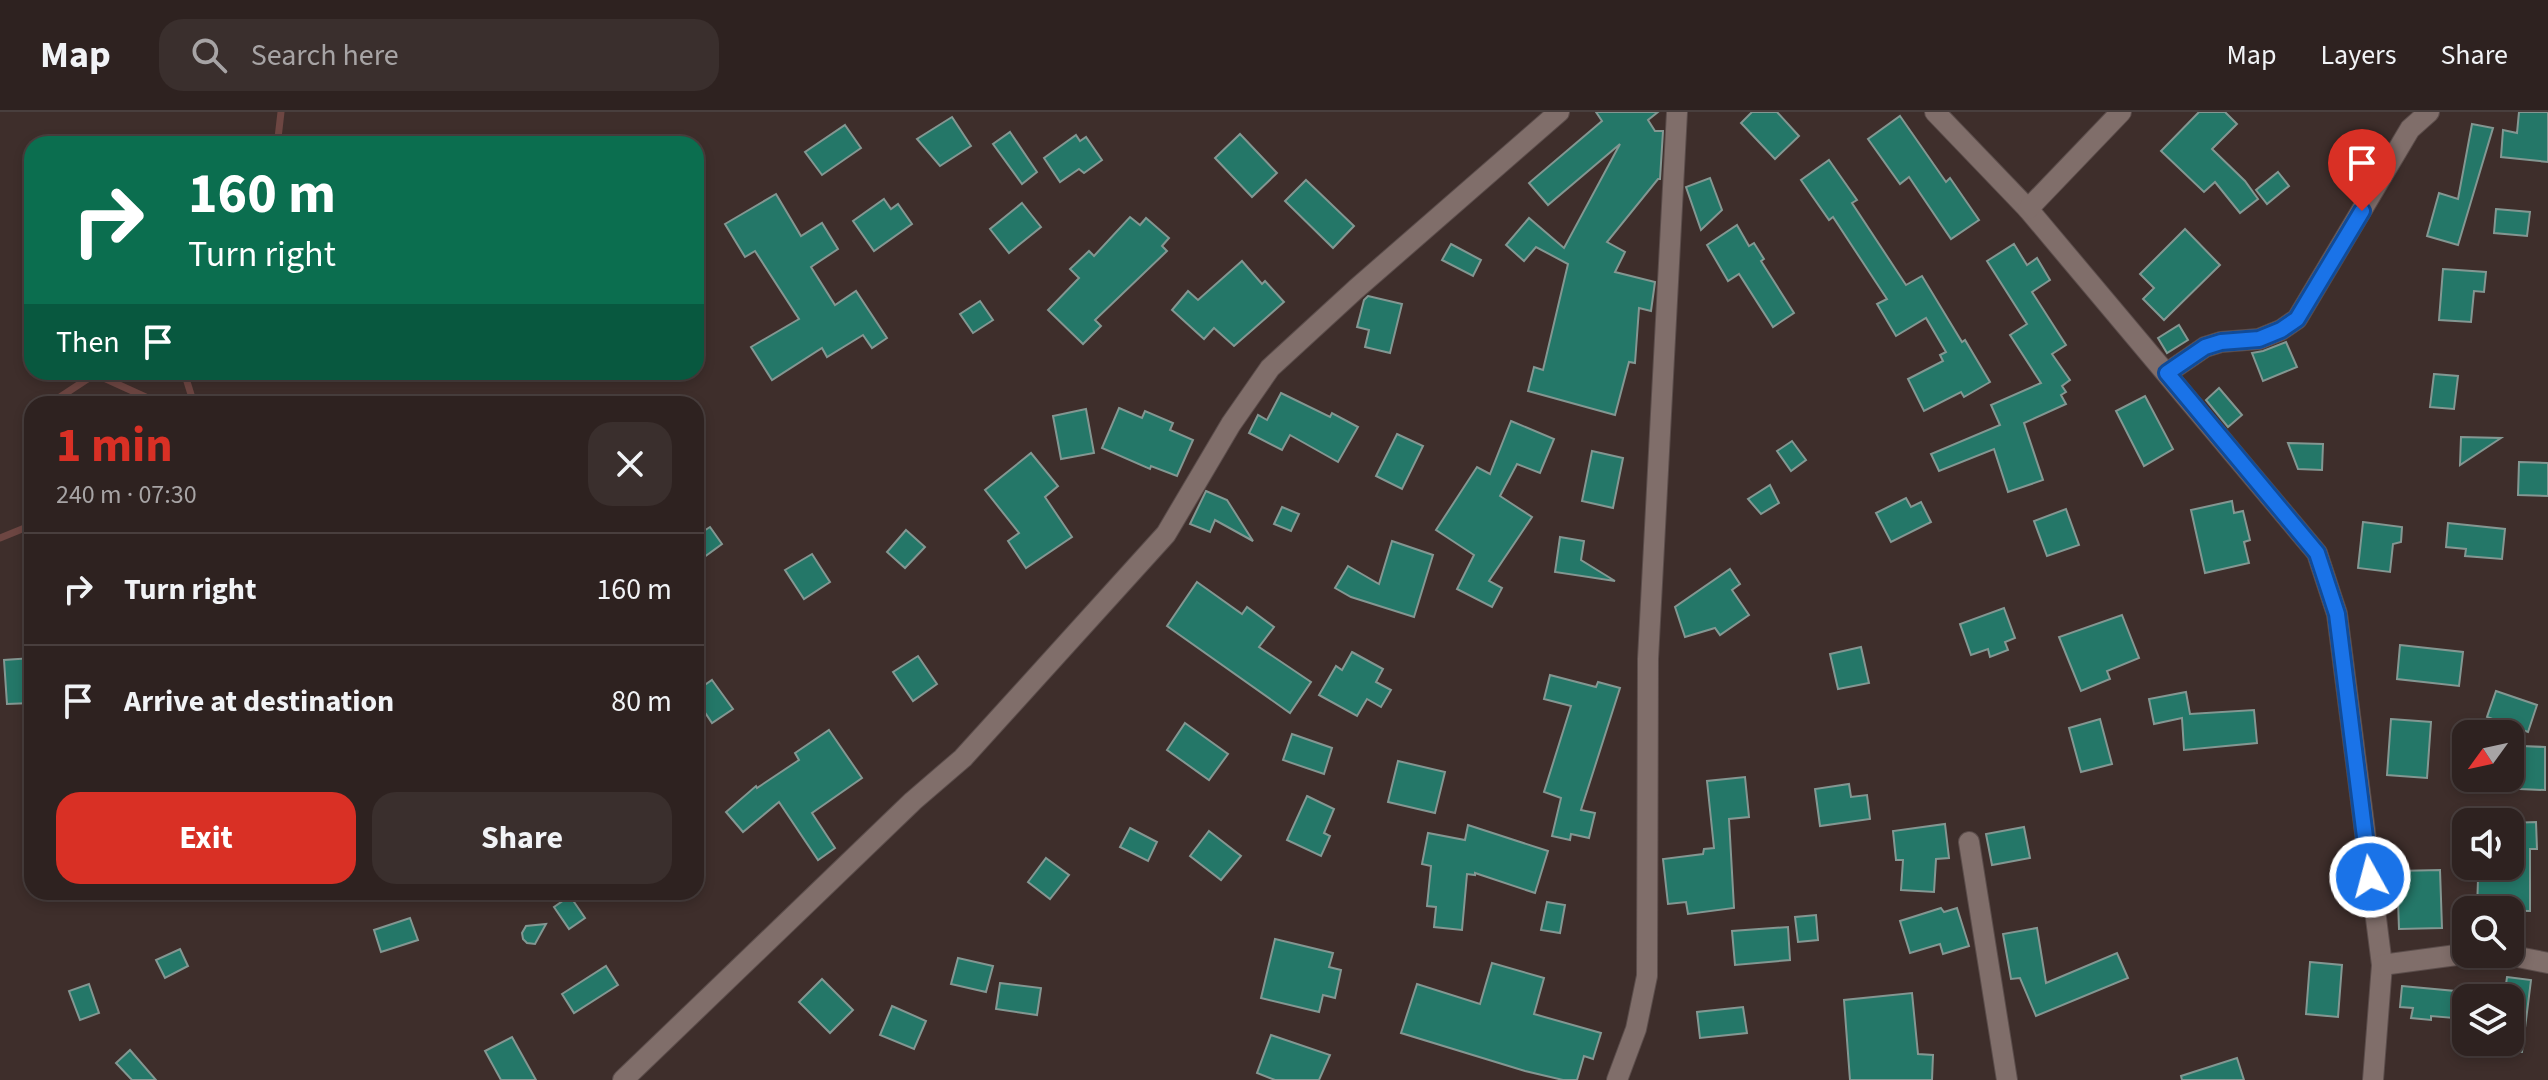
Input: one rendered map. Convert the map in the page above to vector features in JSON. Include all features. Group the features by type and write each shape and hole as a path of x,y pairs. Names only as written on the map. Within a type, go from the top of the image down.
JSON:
{"street":[{"path":"623,1080 913,801 963,758 1137,568 1166,534 1231,424 1270,368 1559,112"},
{"path":"1617,1080 1636,1029 1647,976 1648,659 1677,112"},
{"path":"1935,112 2028,209 2317,553 2337,614 2382,965 2373,1080"},
{"path":"2028,209 2121,112"},
{"path":"2167,373 2205,347 2221,342 2259,339 2297,319 2410,129 2429,112"},
{"path":"1969,842 2007,1080"},
{"path":"2382,965 2464,954 2518,957 2548,963"}],"building":[{"path":"1596,112 1658,112 1648,120 1655,131 1663,131 1660,179 1607,242 1625,252 1615,272 1655,282 1651,311 1639,308 1635,363 1629,362 1615,415 1528,391 1534,367 1543,370 1568,264 1536,247 1524,261 1506,245 1529,218 1564,248 1620,144 1548,205 1529,183 1602,121"},
{"path":"1752,112 1777,112 1799,136 1775,159 1741,123"},
{"path":"2199,112 2225,112 2237,124 2212,149 2245,181 2258,199 2240,213 2215,182 2204,192 2161,151"},
{"path":"2519,112 2548,112 2548,162 2501,157 2503,130 2517,133"},
{"path":"1900,116 1946,182 1950,178 1979,220 1951,239 1909,177 1900,184 1868,139"},
{"path":"952,117 971,146 940,166 917,139"},
{"path":"2472,124 2493,128 2458,245 2427,236 2439,193 2458,199"},
{"path":"845,125 861,148 822,175 805,152"},
{"path":"1010,132 1037,172 1022,184 993,144"},
{"path":"1240,134 1277,173 1252,197 1215,158"},
{"path":"1076,135 1080,141 1086,137 1102,160 1084,173 1079,169 1060,182 1044,158"},
{"path":"1829,160 1857,200 1852,203 1906,285 1922,276 1990,382 1964,397 1961,392 1924,411 1908,379 1943,361 1940,355 1946,352 1926,318 1896,336 1877,304 1887,299 1833,217 1829,220 1801,180"},
{"path":"2278,172 2289,186 2267,204 2256,190"},
{"path":"1710,178 1722,210 1701,230 1686,187"},
{"path":"1306,180 1354,226 1333,248 1285,201"},
{"path":"776,194 801,236 822,223 838,249 811,267 835,305 856,291 887,338 872,348 863,335 827,357 822,348 772,380 751,347 799,319 755,251 745,257 725,224"},
{"path":"884,199 891,209 898,204 912,224 874,251 853,221"},
{"path":"1022,203 1041,227 1009,253 990,229"},
{"path":"2496,209 2530,212 2527,236 2494,233"},
{"path":"1130,217 1140,225 1146,218 1169,238 1162,246 1167,251 1095,320 1101,326 1083,344 1048,310 1079,278 1070,269 1089,251 1094,256"},
{"path":"1737,225 1749,246 1754,243 1764,259 1761,261 1794,313 1773,327 1739,274 1728,281 1707,245"},
{"path":"2185,229 2220,265 2164,320 2143,299 2154,288 2140,274"},
{"path":"1451,244 1481,260 1473,276 1442,260"},
{"path":"2014,244 2027,265 2037,258 2050,280 2032,292 2066,345 2052,354 2070,380 2062,386 2066,392 2061,395 2066,404 2024,423 2043,480 2008,492 1994,449 1939,471 1931,454 2000,425 1991,405 2041,383 2010,335 2027,324 1987,261"},
{"path":"1242,261 1262,284 1265,281 1284,302 1234,346 1214,328 1204,339 1172,310 1188,291 1198,300"},
{"path":"2443,269 2486,272 2484,292 2474,291 2471,322 2439,320"},
{"path":"1368,296 1402,304 1390,353 1365,347 1369,330 1357,327 1364,300"},
{"path":"980,301 993,320 973,333 960,314"},
{"path":"2179,325 2188,340 2167,353 2158,338"},
{"path":"2286,342 2297,367 2263,381 2252,353"},
{"path":"2434,374 2458,376 2454,409 2430,407"},
{"path":"2219,388 2242,415 2228,427 2206,400"},
{"path":"1281,393 1358,427 1338,462 1290,435 1282,450 1249,433 1258,415 1267,420"},
{"path":"2145,396 2173,449 2144,466 2116,411"},
{"path":"1119,408 1142,418 1145,411 1173,423 1170,430 1193,440 1177,476 1151,466 1150,469 1102,448"},
{"path":"1086,409 1094,453 1061,459 1053,416"},
{"path":"1511,421 1554,439 1540,473 1517,464 1500,496 1532,517 1489,581 1502,588 1492,607 1457,589 1474,555 1436,530 1477,467 1490,474"},
{"path":"1397,434 1423,446 1402,489 1376,476"},
{"path":"2461,437 2501,438 2460,465"},
{"path":"1792,441 1806,460 1791,471 1777,451"},
{"path":"2288,443 2323,444 2322,470 2298,469"},
{"path":"1592,451 1623,458 1613,508 1582,501"},
{"path":"1031,453 1058,486 1045,497 1072,537 1026,568 1008,541 1019,533 985,490"},
{"path":"2519,462 2548,463 2548,496 2518,495"},
{"path":"1770,485 1779,503 1761,514 1748,499"},
{"path":"1206,491 1227,500 1253,541 1215,520 1210,532 1190,524"},
{"path":"1906,498 1911,507 1921,502 1931,522 1891,542 1876,513"},
{"path":"2232,501 2234,513 2243,511 2250,540 2244,542 2249,563 2205,573 2191,510"},
{"path":"1282,507 1299,514 1291,531 1274,524"},
{"path":"2066,509 2079,545 2047,556 2034,521"},
{"path":"2363,522 2402,527 2401,542 2393,544 2390,572 2358,568"},
{"path":"2448,523 2505,529 2502,559 2465,556 2466,549 2446,547"},
{"path":"710,527 722,544 704,557 704,531"},
{"path":"906,530 925,547 905,568 887,552"},
{"path":"1560,537 1584,541 1581,560 1615,581 1555,572"},
{"path":"1392,541 1433,555 1414,617 1351,597 1335,588 1348,566 1379,584"},
{"path":"812,554 830,582 804,599 785,570"},
{"path":"1730,569 1740,584 1732,590 1749,615 1720,635 1715,628 1685,637 1675,607"},
{"path":"1197,582 1242,614 1247,607 1274,627 1259,647 1311,682 1290,713 1167,626"},
{"path":"2004,608 2015,638 2005,642 2008,650 1990,657 1988,649 1971,655 1960,624"},
{"path":"2122,615 2139,658 2107,671 2110,679 2081,691 2059,637"},
{"path":"2400,645 2463,652 2459,686 2397,679"},
{"path":"1861,647 1869,683 1838,689 1830,654"},
{"path":"1352,652 1383,669 1376,682 1391,690 1381,707 1367,699 1357,716 1319,695 1336,666 1342,670"},
{"path":"918,656 937,684 913,701 893,672"},
{"path":"24,659 24,703 7,704 4,660"},
{"path":"1550,675 1596,687 1598,682 1620,688 1581,810 1595,813 1589,838 1571,834 1570,840 1552,836 1561,798 1544,792 1571,706 1544,699"},
{"path":"712,680 733,709 712,723 704,711 704,686"},
{"path":"2496,691 2537,705 2528,732 2524,731 2524,720 2487,717"},
{"path":"2186,692 2190,714 2254,710 2257,743 2184,750 2182,718 2154,724 2149,699"},
{"path":"2100,719 2112,764 2081,772 2069,728"},
{"path":"2391,719 2431,722 2427,778 2387,775"},
{"path":"1185,723 1228,754 1209,780 1167,750"},
{"path":"829,730 862,778 812,813 835,848 818,860 779,802 743,832 726,812 756,786 799,760 795,753"},
{"path":"1292,734 1332,748 1324,774 1283,760"},
{"path":"2524,746 2545,747 2545,790 2524,789"},
{"path":"1398,761 1445,772 1435,813 1388,802"},
{"path":"1745,777 1749,817 1729,819 1734,908 1688,914 1686,902 1668,904 1663,859 1703,854 1704,849 1714,848 1707,781"},
{"path":"1849,784 1851,797 1867,795 1870,819 1820,826 1815,789"},
{"path":"1307,796 1334,809 1324,833 1330,836 1321,856 1287,840"},
{"path":"2524,822 2536,822 2537,849 2530,849 2530,911 2524,911 2524,896 2477,896 2478,880 2524,880"},
{"path":"1945,824 1949,858 1936,859 1934,892 1901,890 1903,860 1896,860 1893,831"},
{"path":"1468,825 1548,851 1535,893 1475,873 1467,874 1462,930 1434,927 1436,907 1427,906 1431,866 1422,864 1428,833 1465,840"},
{"path":"2024,827 2030,858 1992,865 1986,834"},
{"path":"1130,828 1157,842 1148,861 1120,847"},
{"path":"1209,831 1241,856 1221,880 1190,856"},
{"path":"1046,858 1069,875 1050,899 1028,882"},
{"path":"2440,870 2442,928 2399,929 2397,871"},
{"path":"564,900 573,900 585,918 569,929 554,907"},
{"path":"1547,902 1565,905 1560,933 1541,930"},
{"path":"1941,908 1944,912 1957,908 1969,946 1943,954 1940,944 1910,953 1900,921"},
{"path":"1816,915 1818,940 1798,942 1795,917"},
{"path":"410,918 418,940 381,952 374,930"},
{"path":"546,924 535,944 523,939 526,926"},
{"path":"1788,927 1790,960 1735,965 1732,931"},
{"path":"2037,928 2046,983 2117,953 2128,978 2036,1016 2020,978 2011,979 2003,934"},
{"path":"1275,939 1333,953 1329,967 1341,970 1335,998 1323,995 1319,1012 1261,998"},
{"path":"180,949 188,966 165,978 156,960"},
{"path":"958,958 993,966 986,992 951,984"},
{"path":"2310,962 2342,965 2338,1017 2306,1014"},
{"path":"1492,963 1544,978 1534,1014 1601,1033 1593,1059 1584,1056 1577,1080 1525,1071 1401,1033 1417,984 1480,1004"},
{"path":"606,966 618,985 574,1013 562,994"},
{"path":"2507,977 2531,980 2524,1036 2524,984 2506,984"},
{"path":"822,979 853,1010 830,1033 799,1002"},
{"path":"1000,983 1041,988 1037,1015 996,1009"},
{"path":"89,984 99,1013 80,1020 69,991"},
{"path":"2402,986 2452,991 2452,1018 2411,1018 2413,1008 2400,1007"},
{"path":"1912,993 1918,1054 1933,1055 1932,1080 1850,1080 1844,1000"},
{"path":"892,1006 926,1021 914,1049 880,1035"},
{"path":"1743,1007 1747,1033 1700,1038 1697,1012"},
{"path":"1271,1035 1330,1055 1319,1080 1275,1080 1257,1073"},
{"path":"512,1037 536,1080 501,1080 485,1051"},
{"path":"130,1050 156,1080 132,1080 116,1063"},
{"path":"2237,1058 2244,1080 2182,1080 2181,1076"}],"waterway":[{"path":"278,136 281,112"},
{"path":"62,396 86,380"},
{"path":"108,380 143,396"},
{"path":"186,380 192,396"},
{"path":"0,538 24,528"}],"route":[{"path":"2362,211 2297,319 2259,339 2221,342 2205,347 2167,373 2317,553 2337,614 2370,877"}]}
